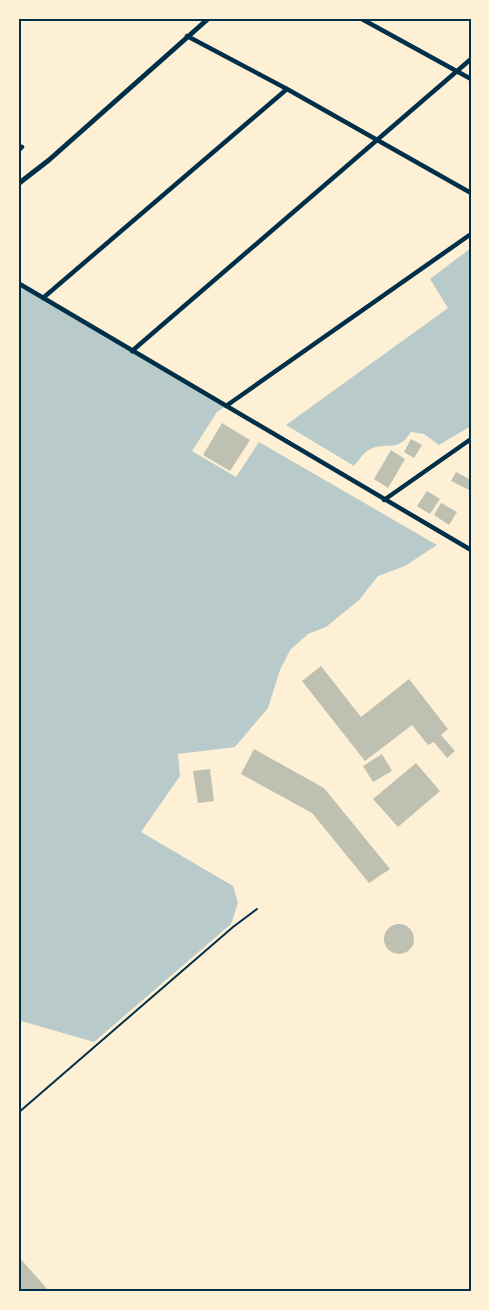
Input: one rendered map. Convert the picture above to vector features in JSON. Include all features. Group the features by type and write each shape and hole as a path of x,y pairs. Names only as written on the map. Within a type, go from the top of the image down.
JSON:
{"street":[{"path":"18,184 49,160 209,18"},
{"path":"360,18 471,79"},
{"path":"187,36 287,89 471,193"},
{"path":"132,351 471,59"},
{"path":"43,298 287,89"},
{"path":"226,406 471,234"},
{"path":"18,283 471,550"},
{"path":"384,500 471,439"}],"lane":[{"path":"18,1113 233,927 257,909"}],"shaded area":[{"path":"471,248 471,426 439,445 424,434 411,432 400,443 367,451 354,466 286,425 448,308 430,279"},
{"path":"18,282 226,406 217,412 192,451 236,477 259,442 437,545 405,566 378,576 359,600 326,627 308,634 290,650 280,670 268,708 235,747 178,754 180,776 141,832 233,886 238,903 231,924 94,1042 18,1020"}],"building":[{"path":"222,423 250,440 230,471 203,455"},
{"path":"411,439 422,445 414,458 404,452"},
{"path":"391,450 405,459 388,488 374,479"},
{"path":"456,472 471,480 469,490 451,481"},
{"path":"427,491 440,499 430,514 417,506"},
{"path":"441,503 457,512 449,525 434,515"},
{"path":"321,666 361,717 409,679 448,729 441,735 455,751 447,758 434,742 428,745 412,725 365,761 302,681"},
{"path":"254,749 324,788 390,869 369,883 312,813 241,774"},
{"path":"382,754 392,771 373,782 363,766"},
{"path":"416,763 440,791 398,827 373,799"},
{"path":"210,769 214,801 198,803 193,771"},
{"path":"399,924 410,928 414,939 410,950 399,954 388,950 384,939 388,928"},
{"path":"18,1256 50,1292 18,1292"}]}
